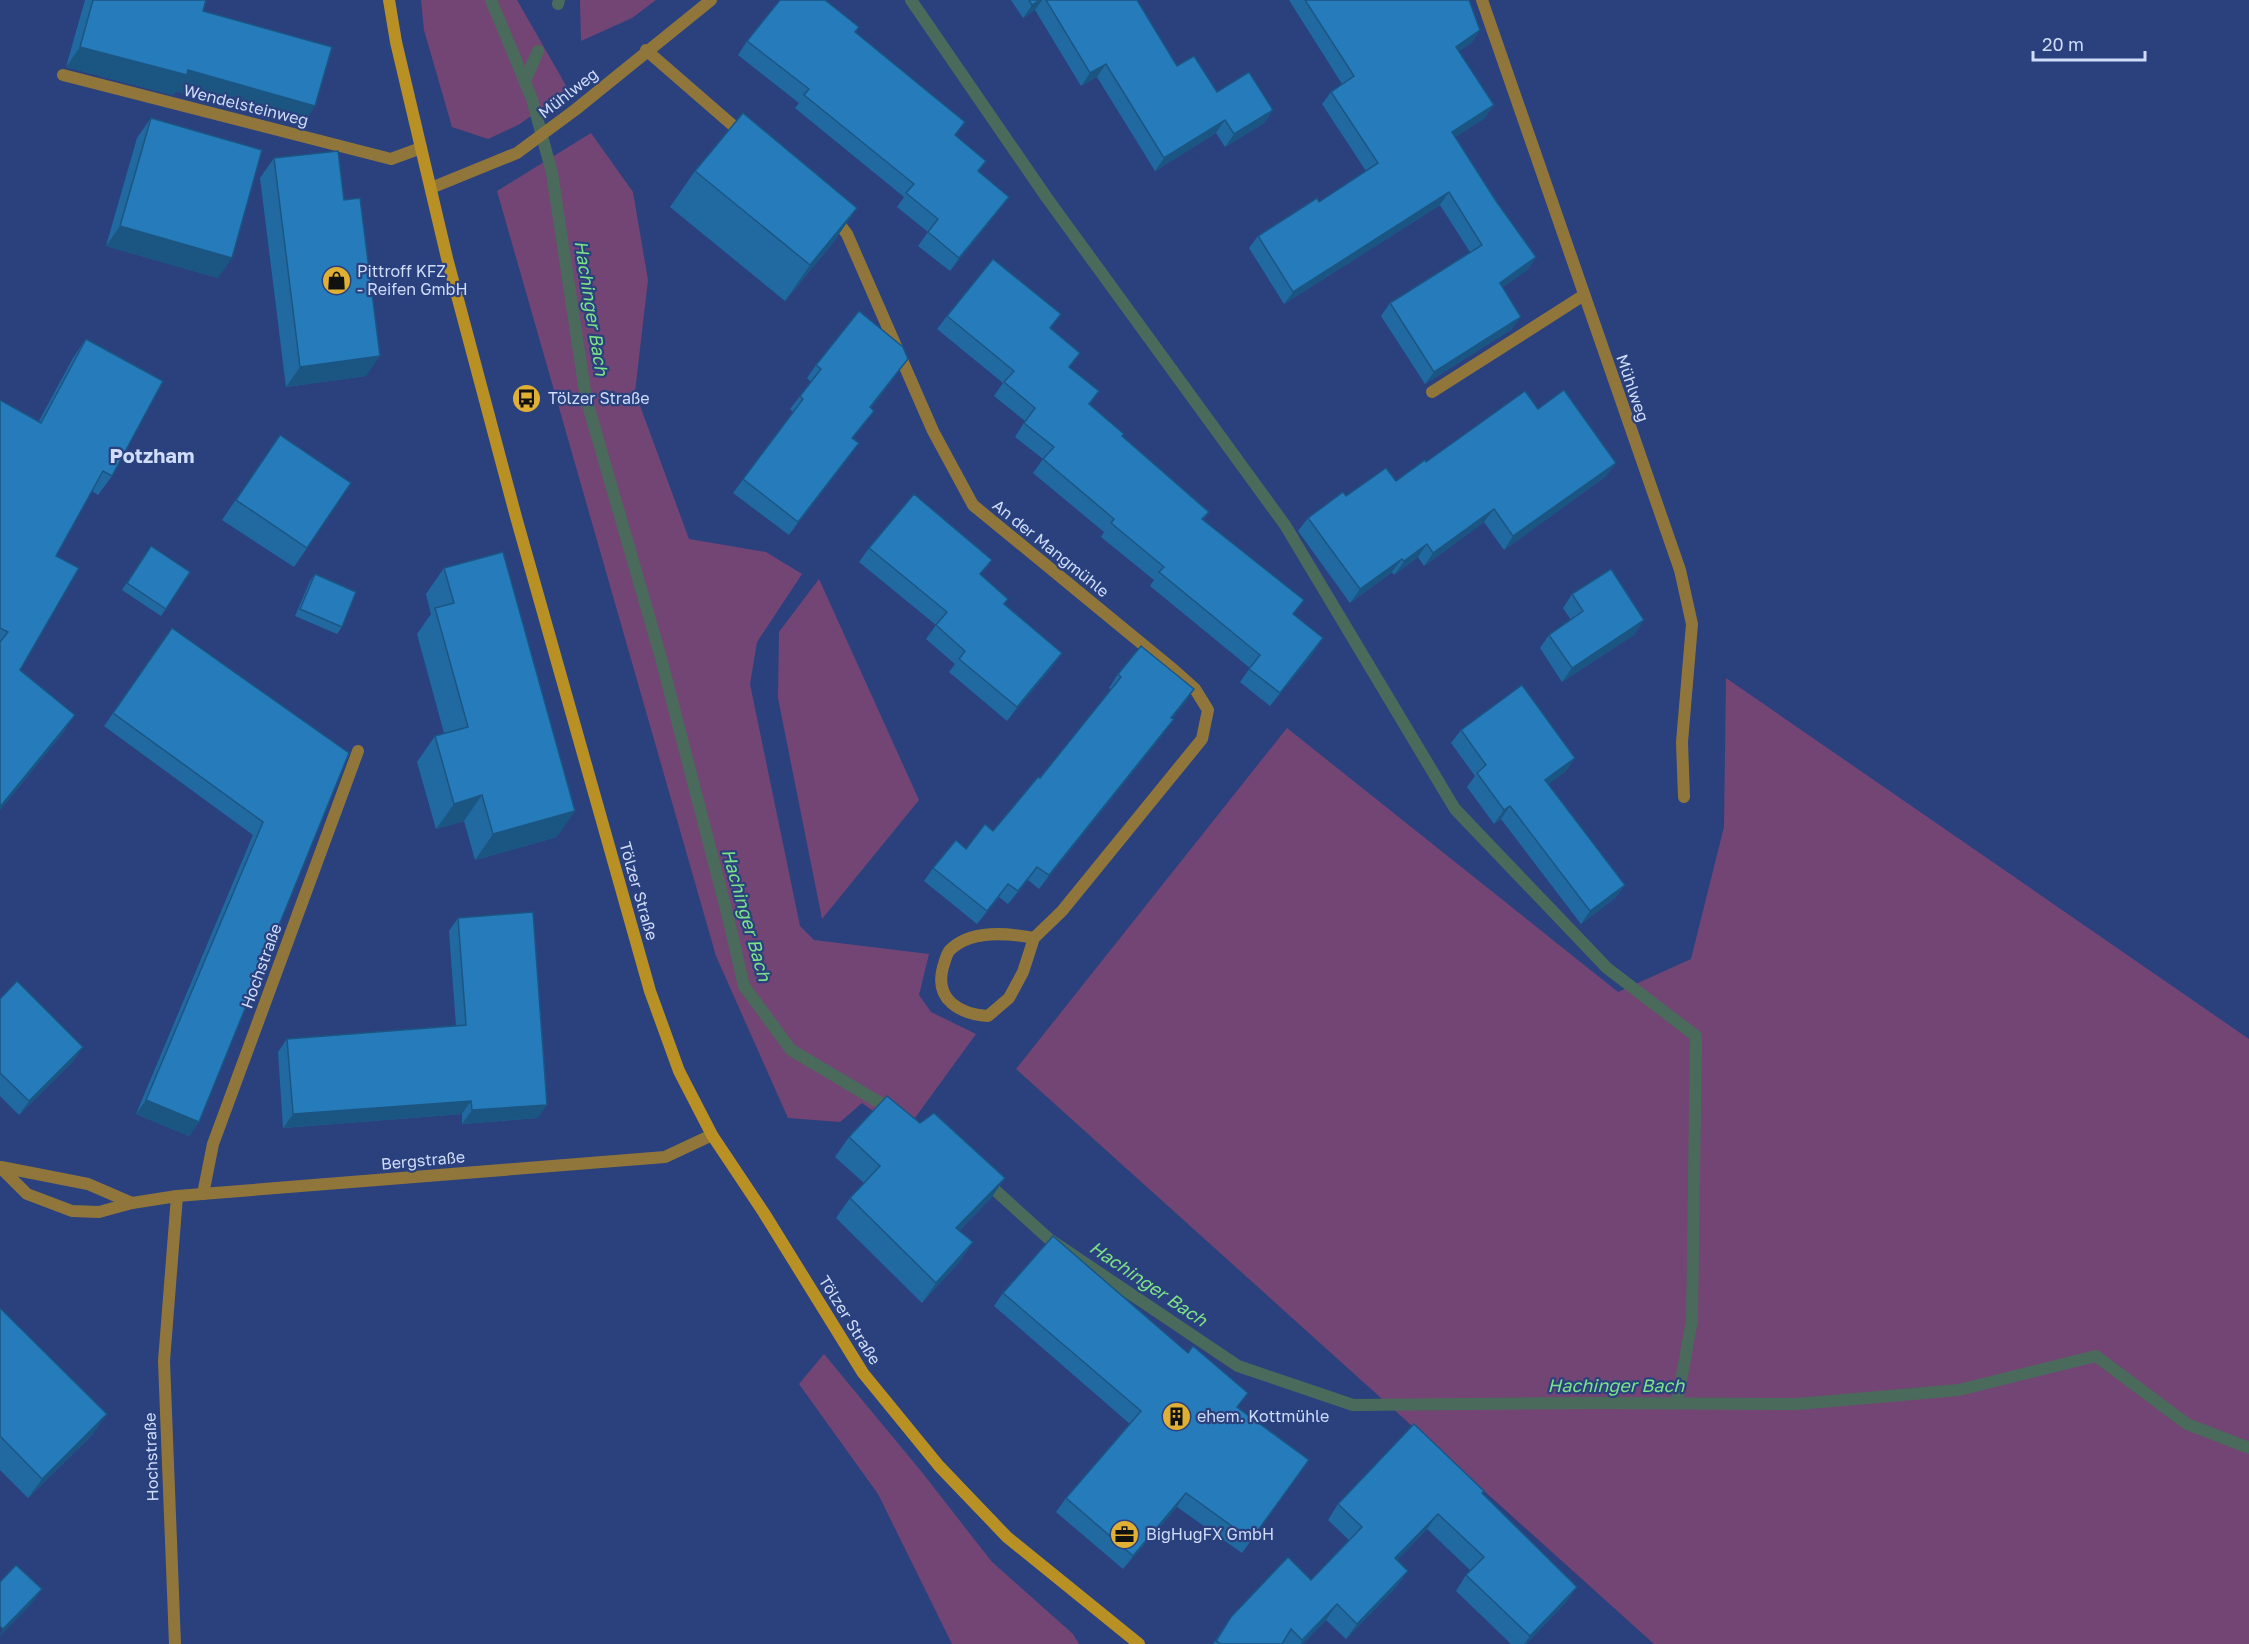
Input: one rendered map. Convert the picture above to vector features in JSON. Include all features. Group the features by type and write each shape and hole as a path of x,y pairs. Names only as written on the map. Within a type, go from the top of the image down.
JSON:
{"main road":[{"name":"Tölzer Straße","path":"389,0 396,42 421,148 516,517 650,991 679,1071 712,1135 765,1213 863,1373 939,1466 1007,1537 1138,1644"}],"street":[{"name":"Mühlweg","path":"431,188 517,153 575,110 711,0"},
{"name":"Mühlweg","path":"1482,0 1680,570 1692,624 1682,742 1684,797"},
{"path":"646,51 755,144"},
{"name":"Wendelsteinweg","path":"63,75 391,159 421,148"},
{"name":"An der Mangmühle","path":"825,205 847,234 933,431 973,506 1175,671 1195,689 1208,711 1202,739 1062,911 1034,938 1023,972 1009,998 988,1016 972,1015 958,1010 943,992 941,975 948,952 963,941 1009,933 1034,938"},
{"path":"1432,392 1584,295"},
{"name":"Hochstraße","path":"203,1194 213,1144 358,751"},
{"name":"Bergstraße","path":"132,1203 88,1185 0,1167 27,1194 72,1211 99,1212 132,1203 177,1196 665,1156 712,1135"},
{"name":"Hochstraße","path":"175,1644 164,1361 177,1196"}],"shaded area":[{"path":"421,0 517,0 568,89 520,124 488,139 452,127 424,30"},
{"path":"580,0 656,0 632,18 581,41"},
{"path":"591,133 633,192 648,280 635,392 689,539 766,552 802,574 757,642 750,684 800,926 814,940 929,954 919,995 931,1012 976,1034 904,1133 862,1103 840,1122 788,1118 716,956 497,191"},
{"path":"819,579 919,800 822,919 778,698 779,632"},
{"path":"1726,678 2249,1039 2249,1644 1654,1644 1016,1069 1287,728 1618,992 1691,959 1724,827"},
{"path":"824,1354 921,1471 992,1562 1073,1634 1079,1644 952,1644 878,1494 799,1384"}],"building":[{"path":"93,0 206,0 203,11 332,47 315,106 188,70 187,75 80,47"},
{"path":"780,0 825,0 859,27 855,32 965,122 955,135 986,161 978,171 1009,197 959,258 928,232 938,219 906,193 914,184 804,95 809,89 747,41"},
{"path":"1029,0 1040,0 1032,5"},
{"path":"1046,0 1137,0 1177,66 1194,56 1217,92 1249,72 1273,110 1234,134 1225,120 1164,158 1106,64 1090,73"},
{"path":"1305,0 1469,0 1480,30 1456,47 1494,105 1452,132 1496,201 1536,257 1500,283 1521,317 1434,372 1390,303 1482,245 1449,192 1293,292 1258,236 1317,198 1319,202 1378,163 1331,92 1354,76"},
{"path":"743,113 857,208 810,265 695,171"},
{"path":"151,118 262,150 232,258 120,226"},
{"path":"338,151 344,200 360,198 380,356 300,367 274,158"},
{"path":"993,259 1061,314 1050,328 1080,353 1069,367 1099,391 1089,404 1209,512 1202,519 1304,600 1293,614 1323,638 1280,693 1249,669 1260,655 1159,572 1164,567 1111,523 1114,519 1043,459 1054,447 1024,423 1035,408 1004,382 1014,371 947,316"},
{"path":"859,311 903,347 908,359 870,407 874,411 852,438 859,443 798,522 743,479 803,399 800,396 821,369 816,365"},
{"path":"86,339 163,381 112,476 103,471 56,556 79,568 20,670 75,715 0,807 0,642 8,632 0,628 0,400 41,423"},
{"path":"1564,390 1616,463 1513,536 1494,509 1433,553 1427,544 1360,589 1308,518 1343,492 1346,496 1386,468 1396,481 1525,391 1538,409"},
{"path":"280,435 351,483 307,548 236,500"},
{"path":"914,494 992,560 980,574 1008,599 1004,604 1062,653 1017,707 959,659 965,651 936,625 947,612 869,548"},
{"path":"151,546 190,572 166,609 127,583"},
{"path":"503,552 575,811 493,834 482,795 454,804 435,736 468,727 435,608 454,603 444,568"},
{"path":"1611,569 1644,620 1572,668 1549,635 1583,611 1572,594"},
{"path":"315,574 356,592 342,627 300,609"},
{"path":"172,628 349,753 199,1122 146,1100 263,822 113,713"},
{"path":"1141,646 1194,689 1171,718 1174,719 1049,875 1037,867 1018,891 1008,884 987,911 933,868 956,840 966,849 985,824 993,831 1038,777 1040,778 1121,677 1118,674"},
{"path":"1522,685 1575,758 1545,780 1625,885 1590,911 1510,806 1504,810 1477,773 1486,765 1461,730"},
{"path":"533,912 547,1105 472,1110 471,1101 293,1114 287,1039 466,1025 458,918"},
{"path":"17,981 83,1047 29,1101 0,1073 0,999"},
{"path":"887,1096 920,1123 934,1113 1005,1178 956,1228 973,1242 936,1283 850,1198 880,1166 849,1137"},
{"name":"ehem. Kottmühle","path":"1053,1236 1188,1353 1193,1346 1248,1393 1237,1407 1309,1460 1251,1540 1186,1493 1133,1556 1066,1498 1141,1411 1003,1293"},
{"path":"0,1308 107,1414 42,1479 0,1436"},
{"path":"1414,1424 1484,1491 1482,1493 1577,1587 1530,1636 1466,1575 1484,1557 1438,1514 1395,1558 1408,1571 1357,1624 1337,1604 1302,1640 1291,1629 1282,1644 1221,1644 1216,1641 1231,1617 1288,1557 1311,1580 1362,1527 1338,1504"},
{"path":"16,1565 42,1589 3,1629 0,1626 0,1582"}],"waterway":[{"name":"Hachinger Bach","path":"491,0 532,99 552,173 586,398 661,658 744,986 791,1050 894,1111"},
{"path":"558,4 559,0"},
{"path":"911,0 1047,198 1285,525 1455,809 1607,968 1696,1036 1692,1320 1677,1403"},
{"path":"525,81 538,51"},
{"name":"Hachinger Bach","path":"984,1180 1049,1239 1238,1366 1353,1405 1798,1404 1959,1390 2096,1356 2187,1424 2249,1448"}],"place":[{"name":"Pittroff KFZ - Reifen GmbH","path":"336,280"},
{"name":"Tölzer Straße","path":"527,398"},
{"name":"ehem. Kottmühle","path":"1176,1416"},
{"name":"BigHugFX GmbH","path":"1125,1534"}],"district":[{"name":"Potzham","path":"152,456"}]}
